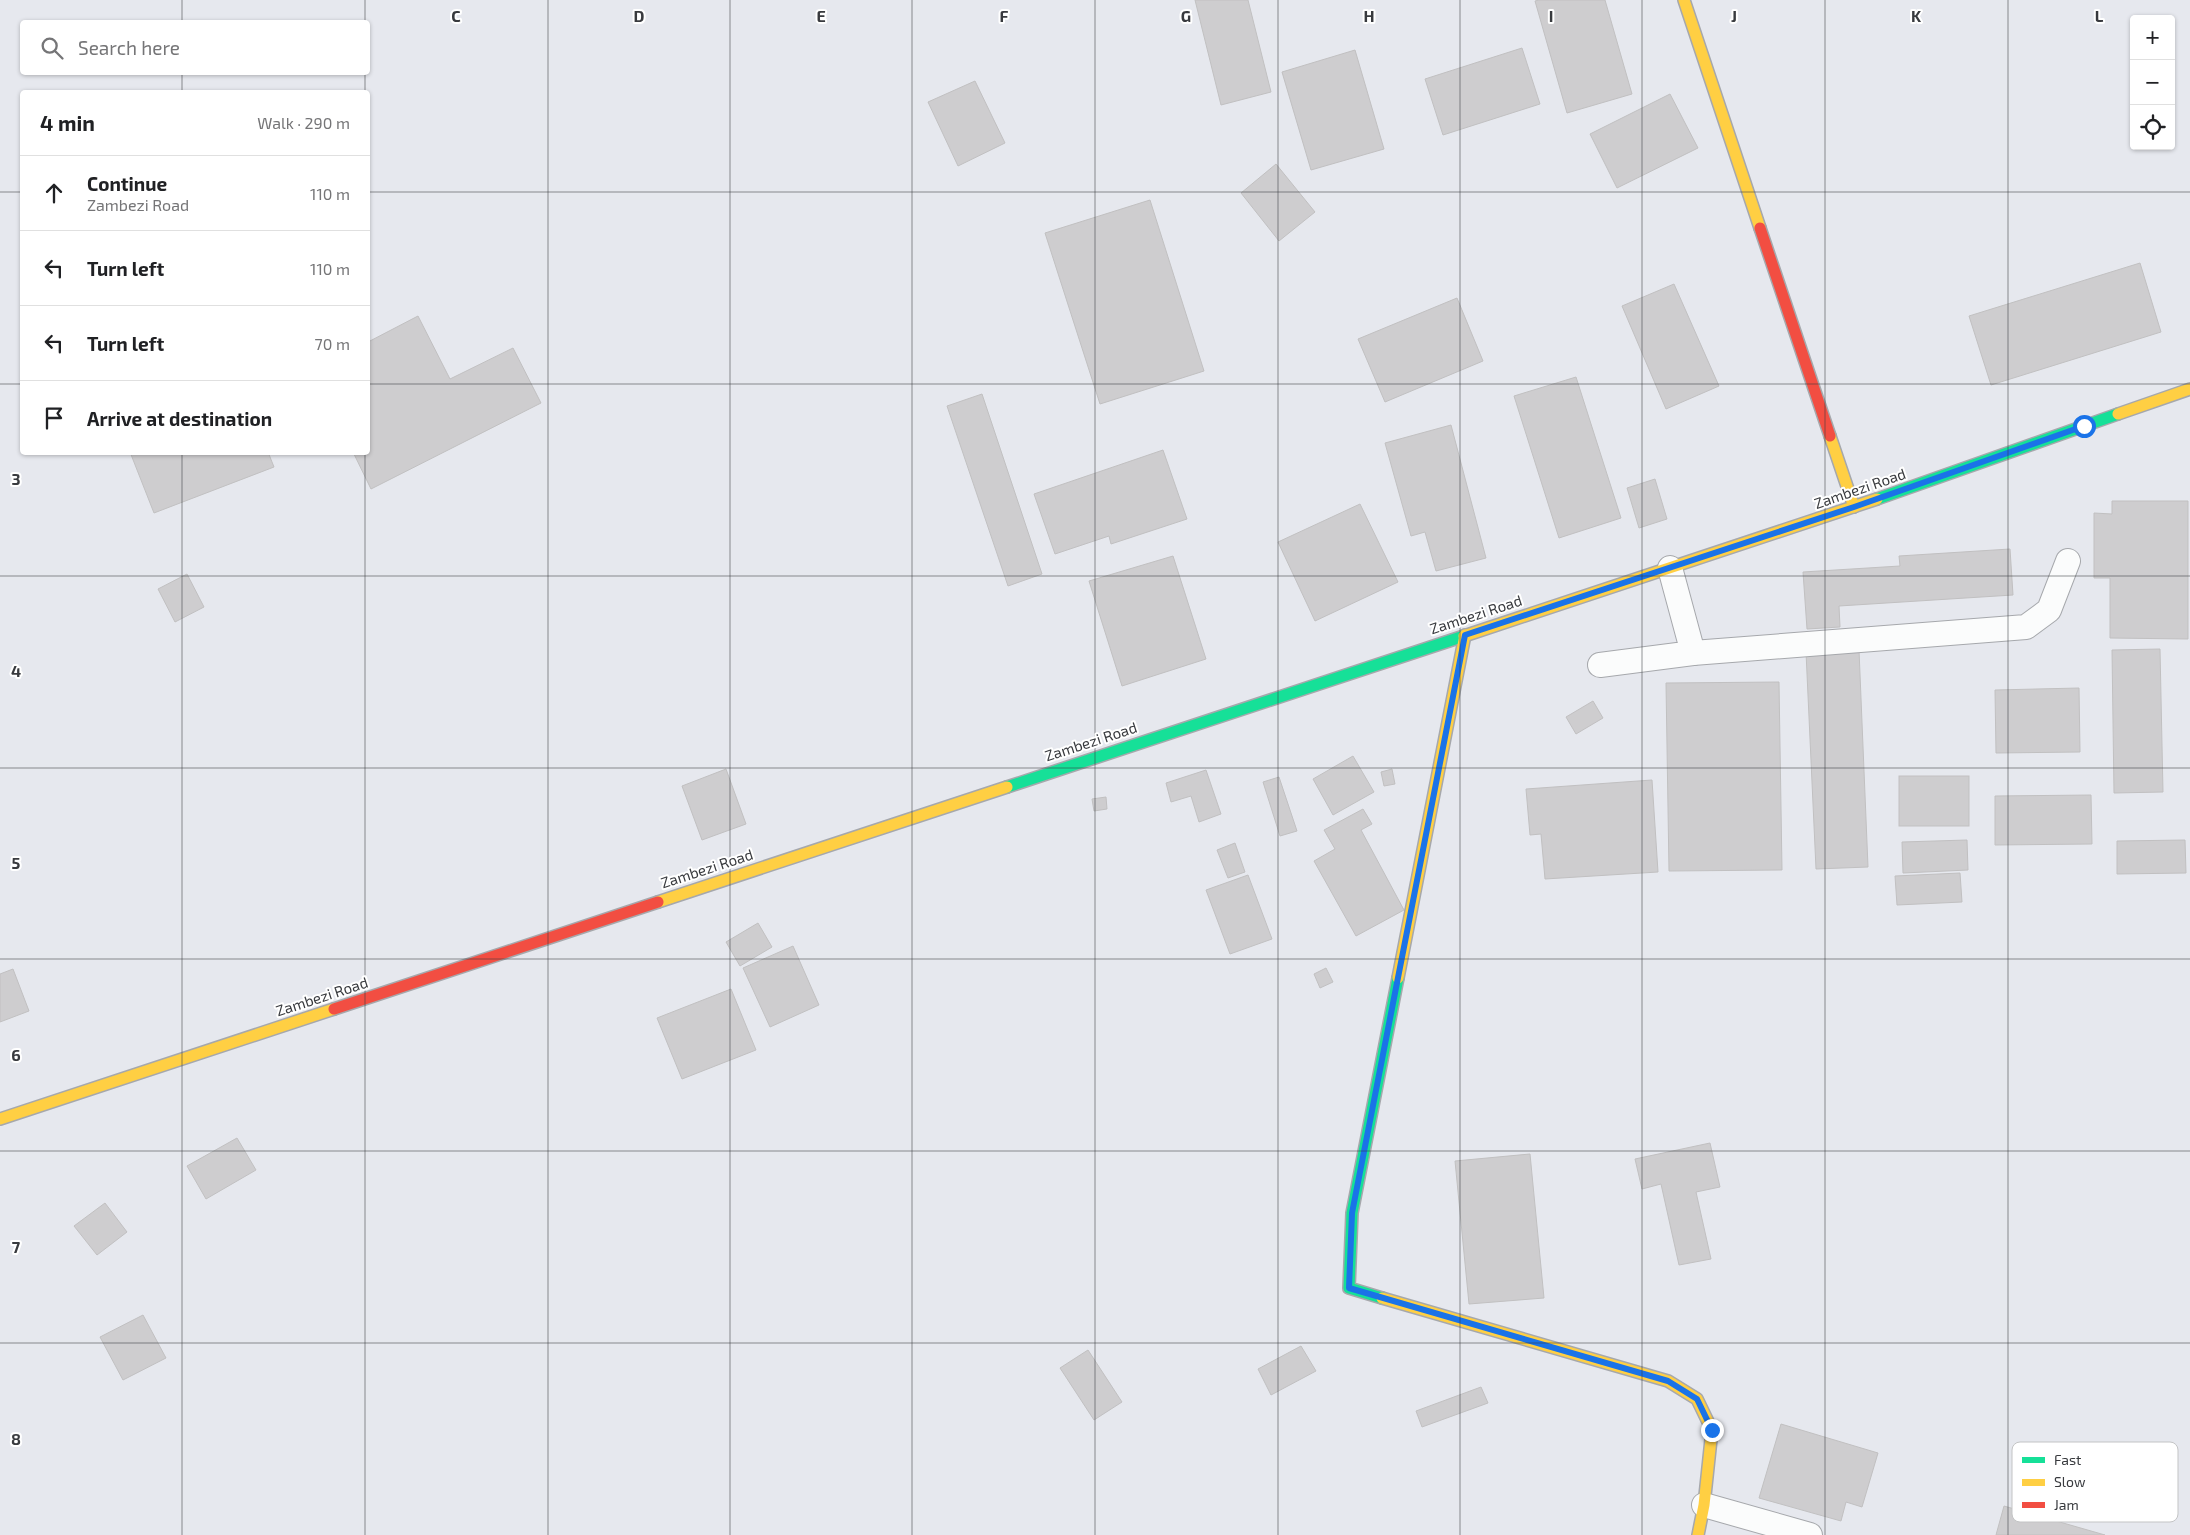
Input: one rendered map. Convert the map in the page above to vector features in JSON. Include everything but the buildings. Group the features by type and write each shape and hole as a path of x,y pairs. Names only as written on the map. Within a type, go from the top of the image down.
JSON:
{"main road":[{"path":"1684,0 1854,507"},
{"name":"Zambezi Road","path":"0,1119 1854,507 2190,389"},
{"path":"1465,635 1352,1213 1349,1288 1668,1381 1697,1399 1712,1430 1704,1506 1698,1535"}],"lane":[{"path":"1600,665 1693,653 2026,627 2048,610 2068,561"},
{"path":"1670,568 1693,653"},
{"path":"1704,1506 1810,1535"}],"traffic: fast":[{"path":"1877,499 2118,414"},
{"path":"1007,787 1464,636"},
{"path":"1382,1298 1349,1288 1352,1213 1398,978"}],"traffic: slow":[{"path":"1684,0 1760,228"},
{"path":"2118,414 2190,389"},
{"path":"1830,436 1854,507"},
{"path":"1464,636 1877,499"},
{"path":"1398,978 1465,635"},
{"path":"658,902 1007,787"},
{"path":"0,1119 334,1009"},
{"path":"1382,1298 1668,1381 1697,1399 1712,1430 1704,1505 1698,1535"}],"traffic: jam":[{"path":"1760,228 1830,436"},
{"path":"334,1009 658,902"}],"route":[{"path":"1712,1430 1697,1399 1668,1381 1349,1288 1352,1213 1465,635 1854,507 2084,426"}]}
